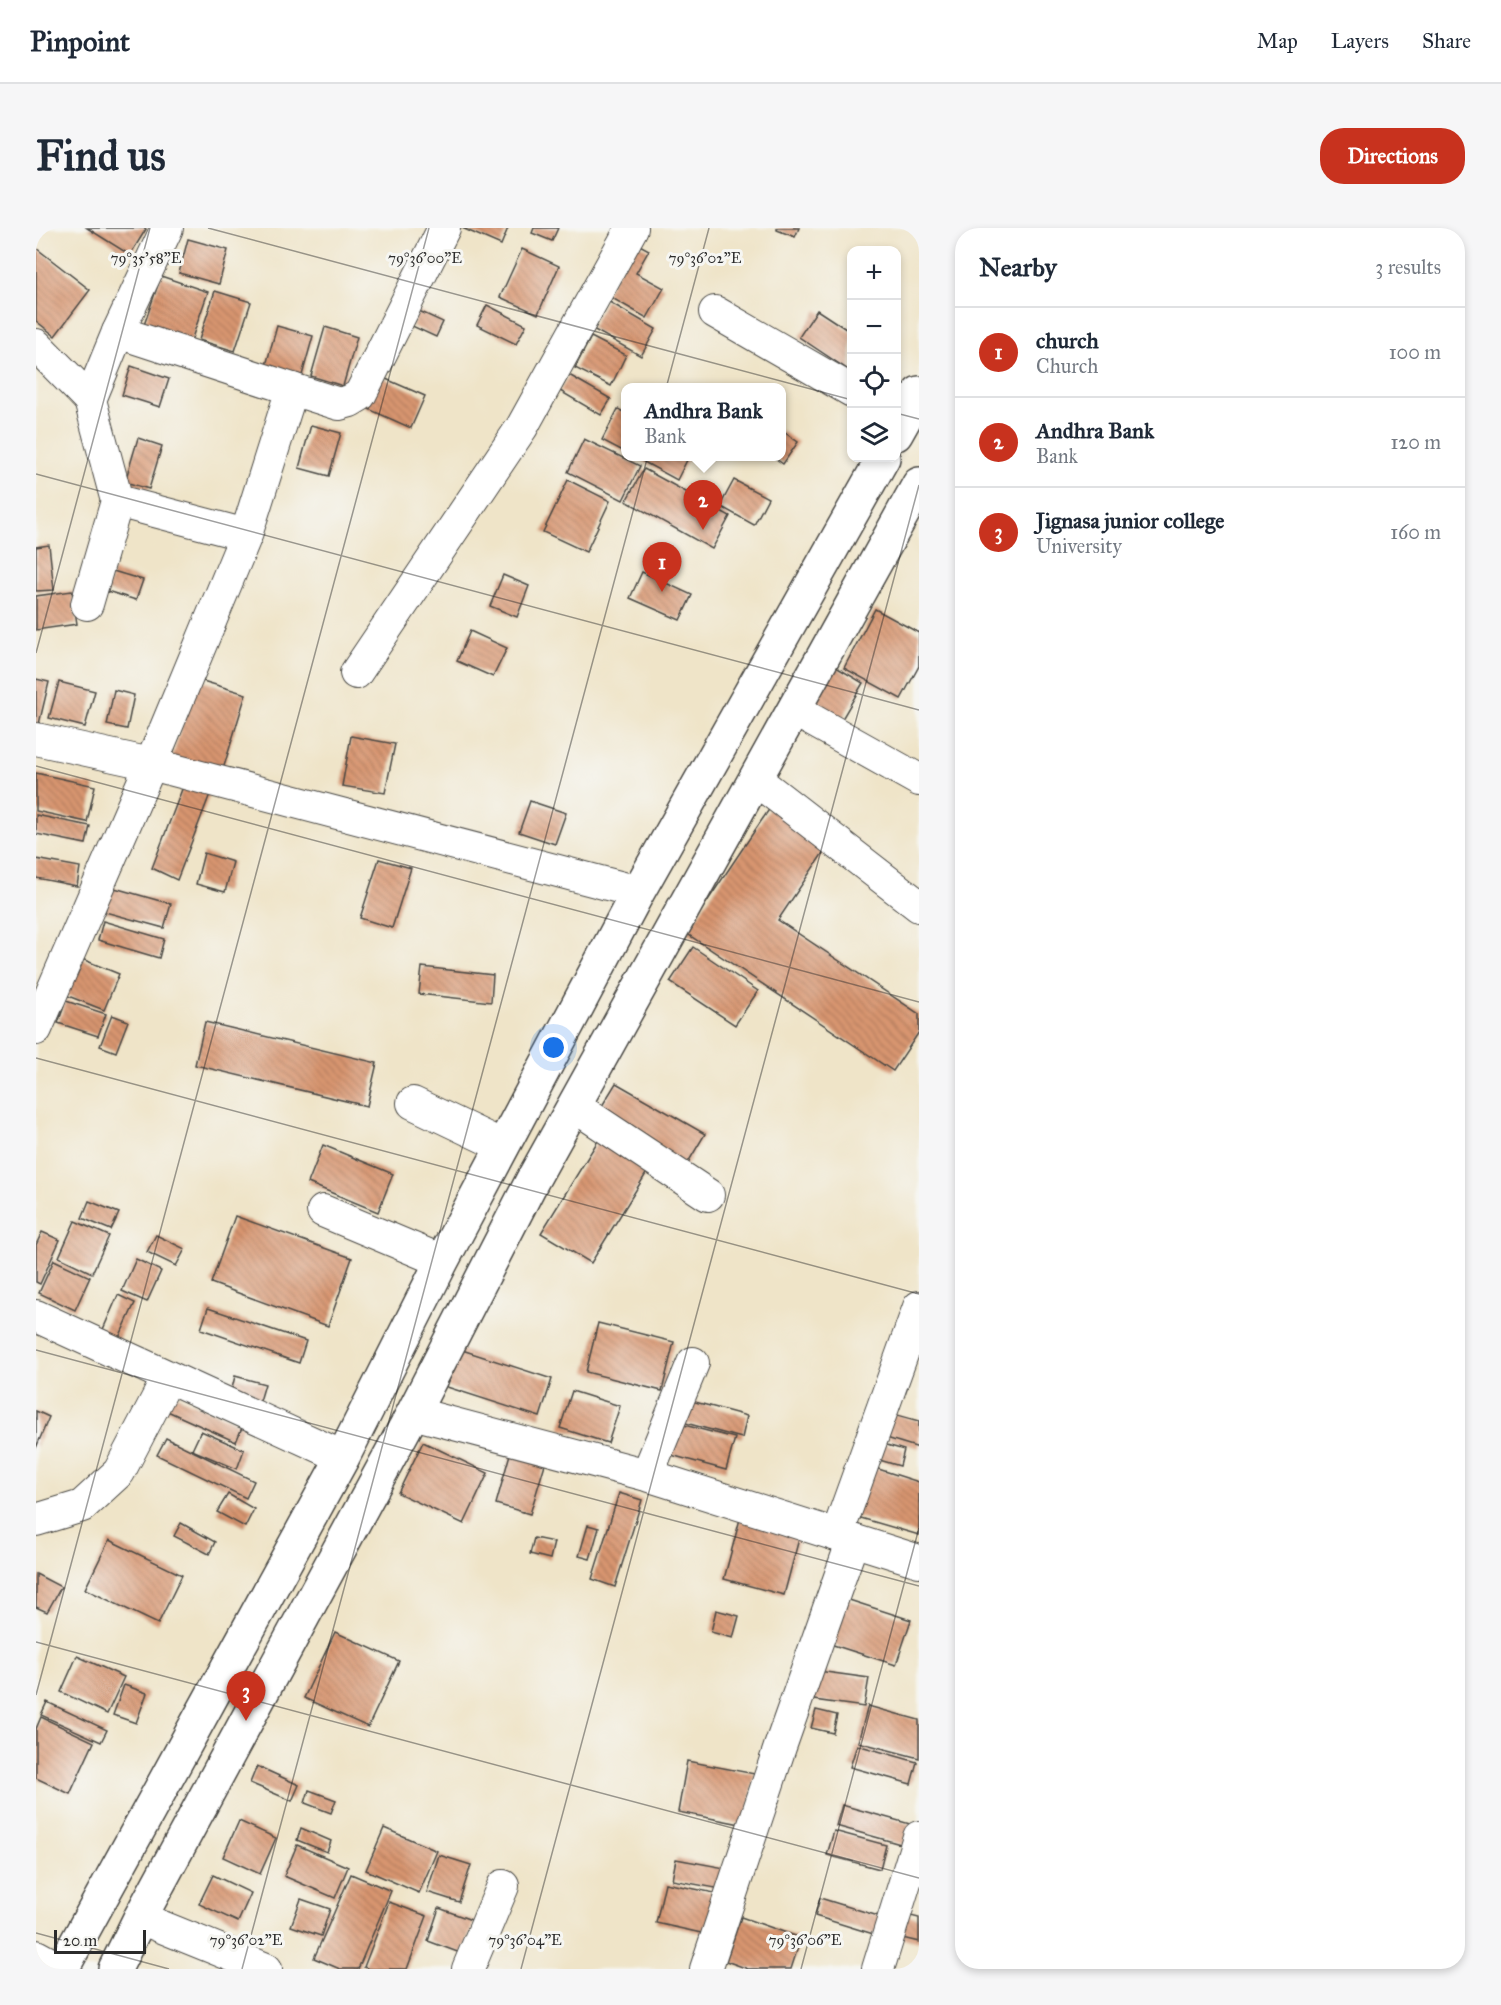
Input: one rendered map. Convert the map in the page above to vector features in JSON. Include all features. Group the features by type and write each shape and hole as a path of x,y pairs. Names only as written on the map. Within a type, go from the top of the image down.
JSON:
{"highway":[{"path":"61,1969 343,1457 442,1261 638,892 881,462"},
{"path":"115,1969 140,1917 413,1413 532,1181 919,484"},
{"path":"210,1700 246,1721"}],"street":[{"path":"90,399 118,332 167,228"},
{"path":"118,332 339,404 350,401 360,395 444,228"},
{"path":"356,673 522,427 632,228"},
{"path":"715,312 847,388"},
{"path":"36,345 90,399 117,501 87,604"},
{"path":"36,1029 151,764 246,535 292,389"},
{"path":"117,501 246,535"},
{"path":"794,710 919,780"},
{"path":"36,740 151,764 638,892"},
{"path":"755,779 919,906"},
{"path":"413,1103 503,1146"},
{"path":"574,1106 708,1195"},
{"path":"323,1211 442,1261"},
{"path":"706,1969 784,1736 839,1536 919,1307"},
{"path":"36,1316 343,1457"},
{"path":"647,1475 693,1363"},
{"path":"36,1520 82,1506 118,1472 168,1378"},
{"path":"413,1413 647,1475 919,1561"},
{"path":"878,1969 919,1837"},
{"path":"468,1969 503,1886"},
{"path":"140,1917 266,1969"},
{"path":"36,1956 61,1969"}],"building":[{"path":"87,228 145,228 146,229 130,255"},
{"path":"462,228 508,228 501,245"},
{"path":"534,228 558,228 552,241 532,233"},
{"path":"777,228 799,228 795,237"},
{"path":"188,239 228,250 219,284 179,273"},
{"path":"634,242 649,250 636,273 664,288 647,318 605,294"},
{"path":"36,248 90,290 55,336 36,321"},
{"path":"522,249 559,266 538,314 500,297"},
{"path":"161,276 208,292 191,341 144,325"},
{"path":"215,291 251,302 235,351 199,340"},
{"path":"606,300 656,329 641,356 591,328"},
{"path":"487,305 526,325 516,344 477,325"},
{"path":"817,310 847,330 847,369 799,337"},
{"path":"419,311 443,322 436,337 412,326"},
{"path":"277,326 313,336 301,379 265,369"},
{"path":"325,327 357,337 343,386 311,376"},
{"path":"591,337 626,355 611,386 575,368"},
{"path":"131,366 169,379 160,407 122,395"},
{"path":"569,375 611,399 601,415 560,391"},
{"path":"379,376 425,396 411,428 364,407"},
{"path":"618,409 621,411 621,450 602,440"},
{"path":"311,425 341,433 329,476 299,468"},
{"path":"786,434 798,442 786,460"},
{"path":"138,438 162,446 149,489 125,482"},
{"path":"584,439 621,457 621,461 630,461 640,466 623,500 568,472"},
{"path":"642,461 686,461 677,480"},
{"path":"644,469 730,516 712,549 626,501"},
{"path":"568,480 610,501 586,552 543,532"},
{"path":"734,480 768,498 754,525 720,506"},
{"path":"49,545 54,590 36,591 36,547"},
{"path":"113,571 143,580 136,600 107,591"},
{"path":"642,572 692,595 680,620 630,598"},
{"path":"503,575 529,586 517,617 490,606"},
{"path":"72,591 77,624 36,630 36,596"},
{"path":"875,609 919,633 919,666 901,699 844,668"},
{"path":"470,631 507,648 493,677 457,661"},
{"path":"836,667 863,683 835,731 807,714"},
{"path":"36,679 49,682 39,724 36,724"},
{"path":"196,679 246,694 221,776 171,761"},
{"path":"59,682 95,691 85,727 49,718"},
{"path":"114,690 134,695 127,729 107,725"},
{"path":"351,736 395,744 385,793 342,786"},
{"path":"36,773 95,786 87,822 36,811"},
{"path":"184,784 210,794 177,880 152,868"},
{"path":"530,801 566,813 555,844 519,832"},
{"path":"774,802 831,841 778,920 919,1014 919,1032 893,1071 686,933"},
{"path":"36,815 90,826 86,844 36,834"},
{"path":"204,853 233,862 225,892 196,884"},
{"path":"36,859 80,867 77,886 36,878"},
{"path":"379,859 411,868 392,928 360,918"},
{"path":"111,887 171,904 164,928 105,912"},
{"path":"103,921 164,939 159,958 98,940"},
{"path":"693,947 758,991 735,1025 670,982"},
{"path":"77,957 119,974 104,1010 63,994"},
{"path":"422,967 493,975 491,1002 419,994"},
{"path":"66,1001 106,1014 98,1036 58,1023"},
{"path":"112,1015 128,1021 116,1052 100,1046"},
{"path":"205,1022 377,1063 367,1106 195,1065"},
{"path":"616,1083 705,1134 686,1166 597,1114"},
{"path":"599,1139 649,1169 591,1263 541,1233"},
{"path":"323,1145 393,1174 378,1212 308,1183"},
{"path":"89,1201 119,1213 111,1230 82,1218"},
{"path":"235,1216 352,1258 328,1326 211,1283"},
{"path":"75,1221 109,1236 92,1273 59,1257"},
{"path":"42,1232 60,1240 40,1284 36,1282 36,1245"},
{"path":"156,1235 185,1249 176,1266 147,1252"},
{"path":"136,1259 161,1271 147,1302 122,1291"},
{"path":"54,1260 90,1277 75,1310 39,1293"},
{"path":"118,1295 135,1303 117,1342 101,1334"},
{"path":"208,1308 306,1341 299,1363 201,1329"},
{"path":"598,1323 674,1342 662,1391 586,1372"},
{"path":"459,1349 552,1379 540,1417 447,1387"},
{"path":"235,1376 265,1384 260,1401 231,1393"},
{"path":"572,1391 620,1406 608,1443 560,1428"},
{"path":"170,1393 243,1425 236,1442 163,1409"},
{"path":"684,1399 747,1416 742,1438 678,1421"},
{"path":"36,1411 49,1417 36,1448"},
{"path":"890,1413 919,1421 919,1448 883,1437"},
{"path":"680,1424 735,1438 726,1470 671,1455"},
{"path":"201,1431 244,1450 237,1469 192,1450"},
{"path":"166,1438 254,1481 246,1498 157,1455"},
{"path":"423,1442 488,1473 464,1524 398,1493"},
{"path":"880,1443 904,1450 900,1466 876,1459"},
{"path":"510,1454 545,1464 530,1514 496,1504"},
{"path":"869,1466 919,1482 919,1535 854,1516"},
{"path":"619,1493 642,1500 615,1587 592,1579"},
{"path":"228,1494 254,1509 245,1527 217,1512"},
{"path":"740,1519 800,1535 784,1595 724,1579"},
{"path":"181,1523 215,1542 209,1554 174,1536"},
{"path":"588,1525 599,1528 590,1559 579,1556"},
{"path":"534,1538 554,1542 550,1559 530,1554"},
{"path":"109,1540 182,1575 158,1624 85,1589"},
{"path":"36,1574 61,1587 47,1612 36,1607"},
{"path":"843,1598 911,1620 896,1665 827,1643"},
{"path":"716,1610 739,1616 733,1638 711,1632"},
{"path":"335,1632 399,1661 368,1727 304,1698"},
{"path":"77,1656 124,1677 107,1714 61,1692"},
{"path":"818,1671 869,1678 864,1707 814,1700"},
{"path":"124,1685 147,1693 136,1723 113,1715"},
{"path":"47,1702 107,1730 101,1742 41,1715"},
{"path":"868,1706 919,1720 919,1758 858,1742"},
{"path":"816,1710 837,1715 833,1733 811,1728"},
{"path":"41,1717 94,1742 70,1794 36,1778 36,1729"},
{"path":"857,1745 917,1762 911,1784 850,1767"},
{"path":"687,1761 755,1774 746,1825 678,1812"},
{"path":"257,1766 299,1785 292,1801 250,1783"},
{"path":"309,1790 336,1800 331,1813 305,1803"},
{"path":"842,1805 910,1824 904,1845 836,1826"},
{"path":"239,1821 276,1838 260,1874 223,1857"},
{"path":"301,1828 331,1841 327,1852 297,1840"},
{"path":"384,1828 437,1851 419,1893 366,1870"},
{"path":"834,1831 886,1845 880,1869 827,1855"},
{"path":"297,1845 348,1867 335,1898 284,1876"},
{"path":"439,1855 471,1865 459,1902 427,1892"},
{"path":"676,1859 725,1868 721,1889 672,1880"},
{"path":"351,1874 391,1891 358,1969 340,1969 314,1958"},
{"path":"213,1875 251,1893 238,1922 199,1904"},
{"path":"665,1883 715,1893 706,1934 656,1923"},
{"path":"820,1898 888,1919 883,1937 815,1916"},
{"path":"301,1899 330,1909 321,1936 291,1926"},
{"path":"389,1902 427,1916 407,1969 364,1967"},
{"path":"439,1908 474,1921 463,1954 428,1941"},
{"path":"903,1914 919,1918 919,1942 898,1937"},
{"path":"741,1917 801,1938 791,1969 748,1969 726,1961"}],"place":[{"name":"Andhra Bank","path":"703,530"},
{"name":"church","path":"662,592"},
{"name":"Jignasa junior college","path":"246,1721"}]}
